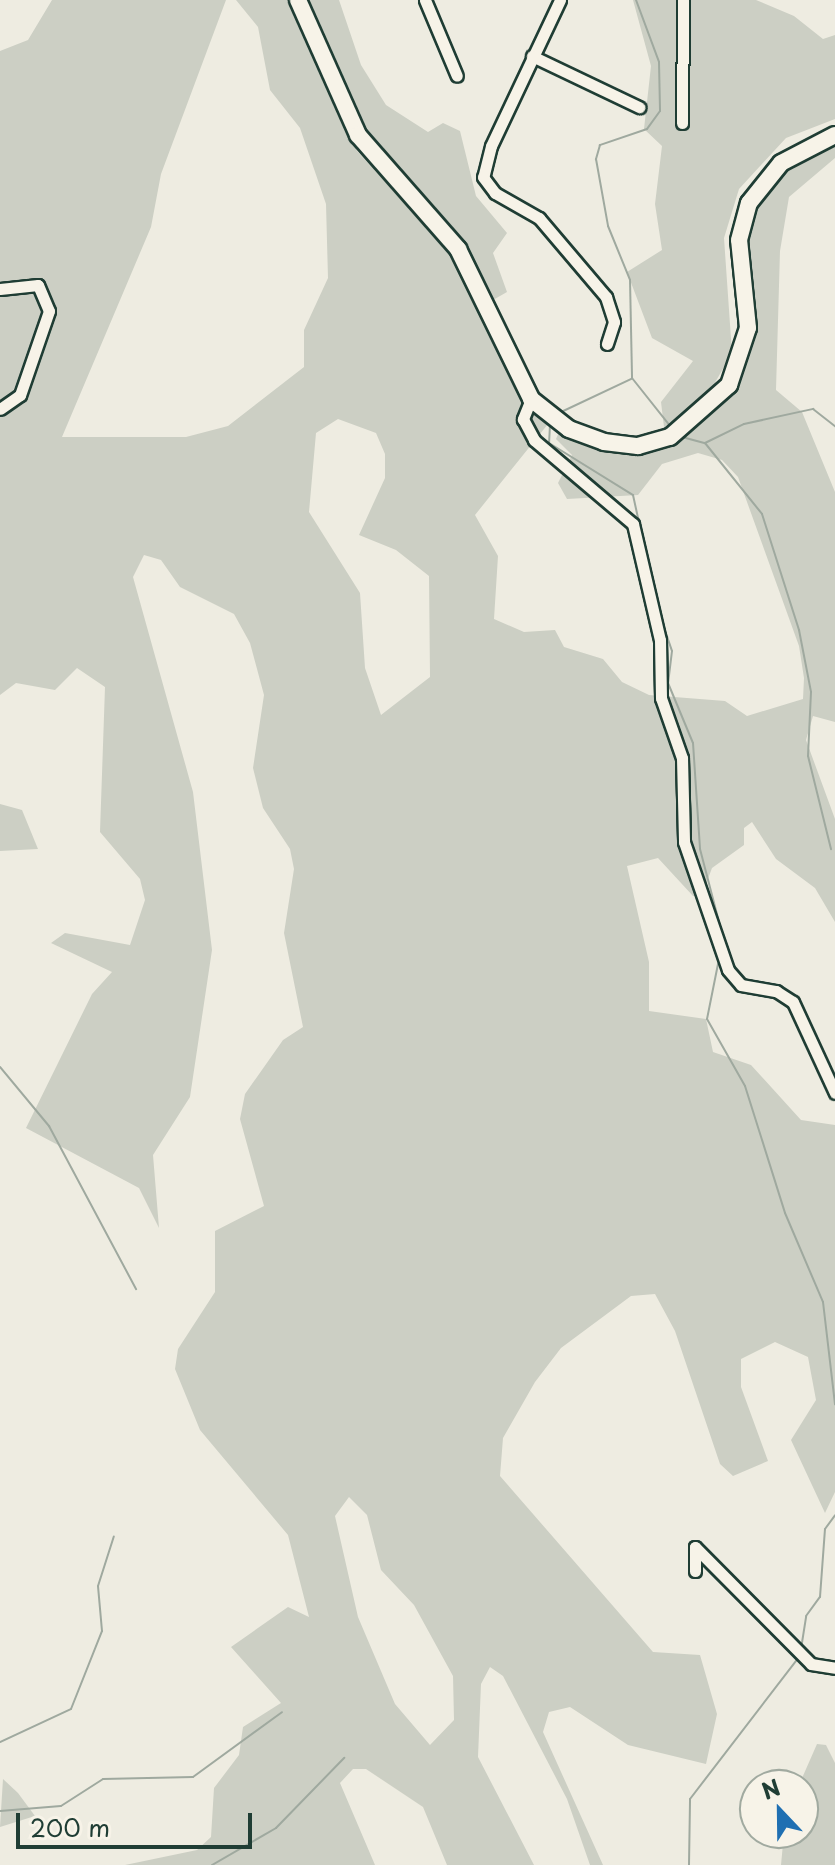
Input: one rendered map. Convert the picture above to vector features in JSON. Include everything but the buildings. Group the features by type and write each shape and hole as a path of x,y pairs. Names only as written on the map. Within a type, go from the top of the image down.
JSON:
{"highway":[{"path":"298,0 358,135 458,249 531,399 569,429 622,445 655,443 697,419 729,385 744,350 739,240 749,203 781,163 835,135"}],"street":[{"path":"425,0 457,76"},
{"path":"560,0 532,56 483,177 495,193 539,218 606,297 614,322 607,344"},
{"path":"682,123 683,0"},
{"path":"532,56 639,107"},
{"path":"0,289 38,285 49,311 20,395 0,409"},
{"path":"531,399 523,419 534,440 633,524 660,640 661,698 682,758 684,842 728,970 741,985 776,991 793,1002 835,1093"},
{"path":"695,1571 696,1547 804,1657 835,1668"}],"shaded area":[{"path":"52,0 226,0 161,174 151,227 62,437 186,437 228,426 304,367 304,330 328,278 326,204 300,128 270,90 258,27 236,0 289,0 357,151 456,261 514,385 548,424 475,515 498,556 494,619 524,632 555,630 564,647 603,659 622,682 649,695 725,701 747,716 803,699 804,678 799,646 738,477 722,460 698,453 662,464 638,495 567,499 558,483 572,455 556,439 559,432 599,447 683,435 717,408 743,362 739,249 754,190 835,134 835,158 789,197 780,251 776,390 802,412 835,492 835,722 813,716 806,740 835,819 835,922 815,888 776,859 752,822 744,828 744,845 712,868 702,895 693,896 658,858 627,866 649,962 649,1011 706,1019 713,1052 751,1065 801,1120 835,1125 835,1492 825,1513 791,1440 816,1400 808,1357 775,1342 741,1359 741,1387 768,1461 733,1476 720,1464 675,1331 655,1294 631,1296 561,1348 535,1382 503,1438 500,1476 653,1652 700,1655 717,1714 706,1764 628,1745 570,1707 549,1712 543,1732 603,1865 590,1865 567,1799 503,1676 490,1667 481,1684 478,1757 534,1865 447,1865 423,1807 366,1769 353,1769 340,1783 375,1865 125,1865 197,1850 211,1837 214,1788 239,1755 243,1727 281,1703 231,1647 288,1607 309,1617 288,1535 200,1430 175,1369 178,1349 215,1292 215,1231 264,1206 240,1119 245,1094 283,1040 303,1027 284,933 294,869 290,849 263,808 253,768 264,695 250,643 234,614 180,587 161,560 144,555 133,577 193,792 212,950 190,1097 153,1155 159,1228 139,1188 26,1128 92,994 112,972 51,943 65,933 130,945 145,900 140,879 100,832 105,687 77,668 55,690 16,683 0,695 0,51 28,40","holes":["338,419 376,433 385,454 385,478 359,535 396,550 429,576 430,677 381,715 365,668 360,593 309,512 316,433","349,1497 367,1515 381,1570 414,1605 453,1676 454,1720 430,1745 395,1704 358,1617 335,1516"]},
{"path":"307,0 339,0 361,65 386,105 428,132 443,123 460,131 476,196 507,233 493,253 507,292 493,300 461,238 371,146"},
{"path":"633,0 756,0 794,16 823,39 835,35 835,119 786,138 739,189 724,238 732,353 705,400 664,427 661,402 693,361 652,338 627,272 662,250 655,204 662,146 644,129 651,66"},
{"path":"0,804 22,810 38,849 0,851"},
{"path":"817,1744 826,1745 835,1763 835,1865 781,1865 782,1849 819,1849 819,1769 806,1769"},
{"path":"3,1779 18,1793 35,1816 0,1827"}],"waterway":[{"path":"636,0 659,62 660,111 647,129 600,145 596,159 608,226 630,280 632,378 671,427"},
{"path":"559,413 631,379"},
{"path":"682,437 705,443 744,424 813,409 835,426"},
{"path":"550,425 549,443 633,495 654,591"},
{"path":"705,443 762,514 799,630 811,692 808,756 831,849"},
{"path":"659,613 672,651 668,683 693,743 700,849 724,941"},
{"path":"718,964 707,1019 745,1086 785,1213 823,1302 835,1404"},
{"path":"0,1067 49,1126 136,1289"},
{"path":"801,1649 806,1616 820,1597 825,1529 835,1515"},
{"path":"0,1742 71,1709 102,1631 98,1586 114,1536"},
{"path":"689,1865 690,1799 798,1658"},
{"path":"0,1811 61,1806 103,1779 193,1777 282,1712"},
{"path":"212,1865 276,1828 344,1758"}]}
